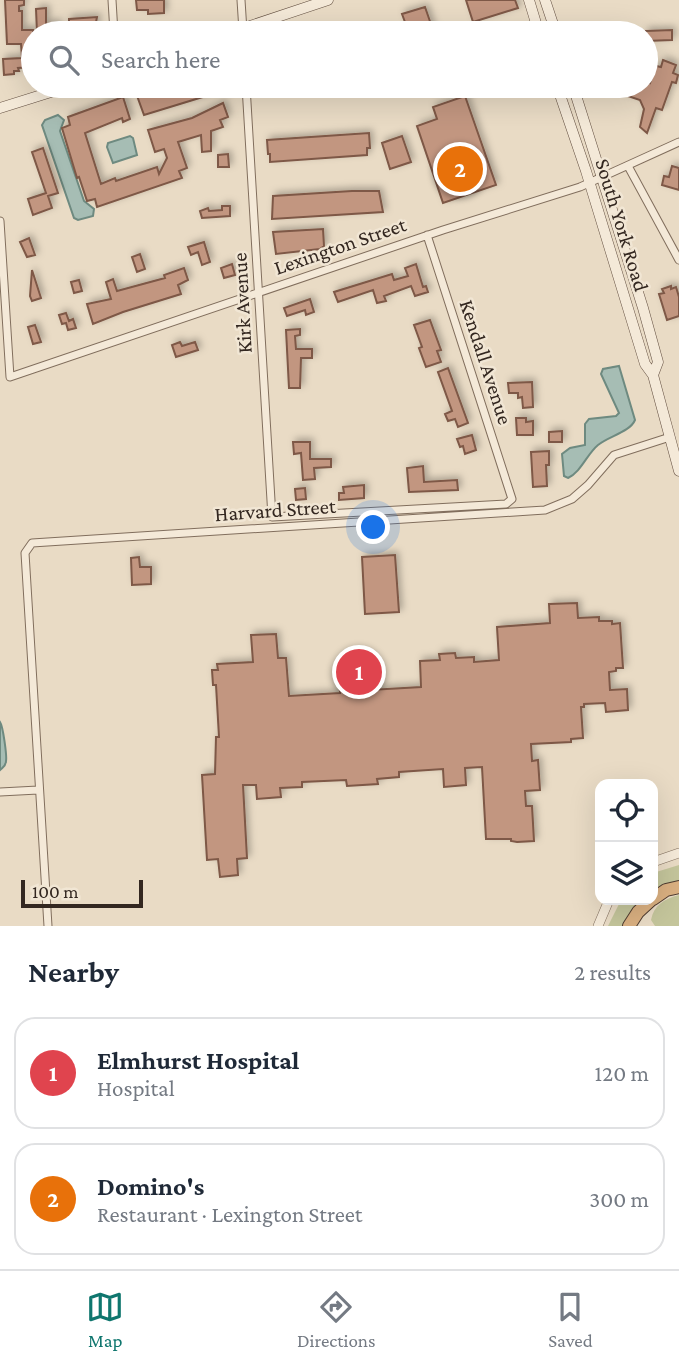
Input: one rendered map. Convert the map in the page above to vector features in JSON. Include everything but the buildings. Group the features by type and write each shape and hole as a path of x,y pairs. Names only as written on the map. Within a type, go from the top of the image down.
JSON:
{"highway":[{"path":"658,896 679,887"},
{"path":"629,926 646,905"}],"main road":[{"path":"270,21 328,0"},
{"path":"528,0 536,21"},
{"path":"545,0 552,21"},
{"path":"0,108 32,98"},
{"name":"South York Road","path":"561,98 645,364 653,375 679,471"},
{"name":"South York Road","path":"577,98 658,362 653,375"}],"street":[{"path":"112,0 113,21"},
{"path":"241,0 242,21"},
{"name":"Kirk Avenue","path":"247,98 272,517"},
{"name":"Lexington Street","path":"0,221 10,377 590,183 679,142"},
{"name":"South York Road","path":"628,166 678,258"},
{"name":"Kendall Avenue","path":"427,236 512,499"},
{"name":"Harvard Street","path":"38,790 25,553 28,547 39,542 545,510 572,499 614,455 670,437"},
{"name":"Harvard Street","path":"272,517 506,504 512,499"},
{"path":"0,792 38,790 48,926"},
{"path":"658,860 679,853"},
{"path":"598,926 607,905"}],"green space":[{"path":"679,865 679,883 658,893 658,871"},
{"path":"679,895 679,926 655,926 651,920 657,907"},
{"path":"618,905 643,905 625,926 608,926"}],"shaded area":[{"path":"58,115 64,120 60,131 84,201 94,209 93,216 78,220 74,218 42,125 45,120"},
{"path":"130,136 133,138 137,155 113,163 108,143"},
{"path":"619,366 635,420 629,428 598,445 577,472 568,478 564,476 562,454 570,448 585,445 585,424 589,419 616,416 619,413 601,374 603,369"},
{"path":"0,722 6,758 5,765 0,770"}],"place":[{"name":"Domino's","path":"460,169"},
{"name":"Elmhurst Hospital","path":"359,672"}]}
